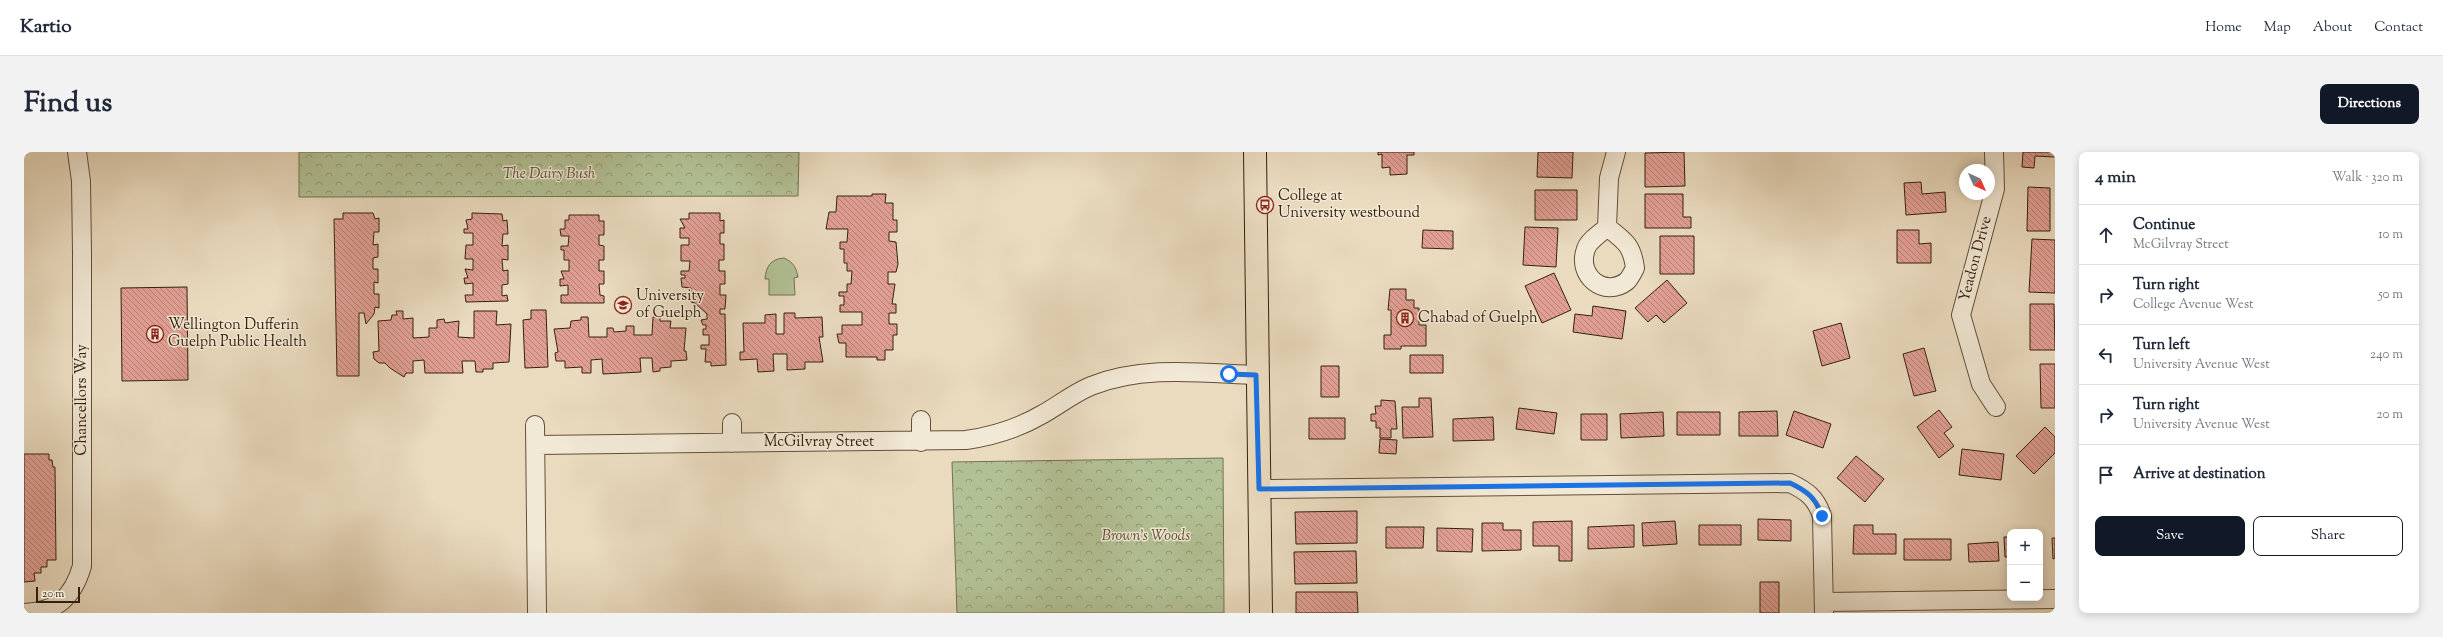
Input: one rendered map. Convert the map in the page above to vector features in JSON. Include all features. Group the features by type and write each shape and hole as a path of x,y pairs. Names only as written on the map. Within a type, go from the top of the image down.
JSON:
{"main road":[{"path":"1255,152 1256,375 1261,613"}],"street":[{"name":"Chancellors Way","path":"24,613 48,608 61,602 72,592 82,566 82,253 81,181 78,152"},
{"path":"1607,227 1609,178 1616,152"},
{"name":"Yeadon Drive","path":"1994,152 1995,189 1962,315 1980,384 1996,407"},
{"name":"McGilvray Street","path":"536,445 921,442 966,440 1006,432 1032,421 1086,388 1122,377 1156,373 1256,375"},
{"path":"921,420 921,442"},
{"path":"732,423 732,443"},
{"path":"535,425 538,613"},
{"path":"1259,489 1790,483 1806,490 1818,504 1822,516 1824,608 2055,599"}],"green space":[{"name":"The Dairy Bush","path":"299,152 799,152 798,196 299,197"},
{"path":"784,258 792,263 797,273 798,277 794,278 795,295 769,295 769,279 765,279 766,271 772,262"},
{"name":"Brown's Woods","path":"1223,458 1224,613 957,613 952,462"}],"building":[{"path":"1378,152 1414,152 1414,155 1407,155 1407,174 1390,175 1390,167 1382,168 1382,154 1378,155"},
{"path":"1538,152 1573,152 1572,178 1537,177"},
{"path":"1684,152 1685,186 1645,187 1645,153"},
{"path":"2023,152 2055,152 2055,157 2035,156 2034,168 2022,167"},
{"path":"1921,182 1922,194 1945,192 1946,212 1906,215 1904,183"},
{"path":"2028,187 2050,188 2050,231 2027,231"},
{"path":"1535,190 1577,190 1577,220 1535,220"},
{"path":"872,194 886,194 885,203 893,203 893,220 897,220 897,232 889,232 889,241 896,242 898,264 896,272 888,272 888,284 895,284 892,304 896,304 896,313 889,313 889,324 897,324 897,335 893,335 893,350 885,350 885,360 877,360 877,357 846,357 846,343 839,343 837,334 842,334 842,325 862,325 862,312 840,312 840,305 844,305 844,296 839,296 839,292 847,292 847,284 851,284 852,271 847,271 847,263 844,263 844,249 840,249 840,242 847,242 848,229 826,229 829,212 836,212 837,196 872,196"},
{"path":"1645,194 1683,194 1683,217 1691,217 1691,228 1645,228"},
{"path":"343,213 373,213 375,219 379,218 379,232 374,232 373,245 378,244 378,257 373,258 373,269 378,269 378,283 374,282 374,294 379,294 379,308 375,307 374,314 366,324 364,313 359,313 359,376 337,376 334,219 343,219"},
{"path":"472,213 502,214 503,221 507,220 508,234 503,234 502,246 508,245 508,260 502,259 503,271 508,270 508,284 502,285 502,296 507,295 508,301 466,302 465,295 473,295 473,283 465,284 464,278 468,278 465,269 473,270 473,259 465,259 466,245 473,245 473,233 464,233 464,229 468,229 466,220 472,219"},
{"path":"689,213 720,213 720,221 724,220 724,233 720,233 720,244 724,244 724,260 719,260 719,271 725,271 725,284 720,284 720,295 726,295 725,309 720,309 720,314 725,314 726,365 711,366 711,362 705,362 706,349 701,349 701,345 709,345 709,335 703,335 703,329 706,329 706,325 703,325 701,320 707,319 707,314 695,303 691,302 691,288 682,287 681,278 685,278 685,275 681,275 681,271 689,271 690,261 681,261 681,245 689,245 689,238 680,238 680,228 685,228 680,219 689,219"},
{"path":"569,215 599,215 599,221 604,221 604,235 599,235 599,245 604,246 604,260 599,260 599,271 604,271 604,284 599,284 600,295 604,296 604,303 561,303 561,295 568,295 568,285 560,286 560,279 564,279 561,271 569,271 569,260 564,260 564,250 561,250 561,246 568,246 569,236 561,236 560,229 565,229 565,220 569,220"},
{"path":"1525,227 1558,228 1556,267 1523,265"},
{"path":"1423,230 1453,231 1453,249 1422,248"},
{"path":"1897,230 1919,230 1919,244 1931,243 1931,263 1897,263"},
{"path":"1660,236 1694,236 1694,274 1660,274"},
{"path":"2032,239 2055,240 2055,293 2029,292"},
{"path":"1554,273 1571,310 1542,323 1525,286"},
{"path":"1667,280 1687,303 1664,323 1656,315 1648,322 1635,308"},
{"name":"Wellington Dufferin Guelph Public Health","path":"187,287 188,380 122,381 121,288"},
{"name":"Chabad of Guelph","path":"1390,289 1406,289 1406,300 1414,300 1414,308 1419,308 1419,325 1426,325 1426,346 1401,346 1401,349 1384,349 1384,335 1391,335 1391,310 1388,310"},
{"path":"2030,304 2054,304 2055,350 2030,350"},
{"path":"1593,306 1626,311 1622,339 1573,332 1575,314 1592,316"},
{"path":"531,310 546,310 548,367 525,368 523,320 531,319"},
{"path":"396,311 403,311 403,319 413,318 413,338 429,337 429,328 437,328 437,320 444,319 445,323 459,321 458,337 474,338 474,311 497,311 496,325 511,324 509,362 493,363 493,369 483,369 483,372 476,372 475,361 462,361 463,373 425,373 424,360 413,361 413,373 406,373 404,377 385,363 379,363 374,359 373,352 379,351 378,321 391,320 392,315 397,315"},
{"path":"784,313 795,313 795,318 822,317 823,337 819,337 823,362 805,362 805,369 787,370 787,354 773,354 774,371 758,372 757,359 740,360 740,352 744,352 743,323 765,323 765,315 776,314 776,334 784,334"},
{"path":"581,317 588,317 589,337 607,337 607,328 613,328 614,332 626,331 626,326 634,326 634,335 652,335 653,317 660,317 660,321 671,321 670,328 686,328 684,351 686,351 687,360 671,361 671,367 660,368 660,371 653,372 652,358 640,358 641,372 603,374 602,359 591,360 591,373 582,373 582,367 565,368 565,361 556,361 555,353 558,352 554,329 570,328 571,321 581,320"},
{"path":"1841,323 1850,358 1822,366 1813,331"},
{"path":"1924,348 1936,391 1914,396 1903,354"},
{"path":"1410,355 1443,355 1443,373 1410,373"},
{"path":"2040,364 2055,364 2055,408 2041,408"},
{"path":"1321,366 1339,366 1339,397 1321,397"},
{"path":"1419,398 1431,398 1433,437 1403,438 1402,407 1419,407"},
{"path":"1381,400 1395,401 1397,429 1391,429 1391,438 1380,438 1380,428 1376,428 1376,421 1371,421 1371,414 1376,414 1375,406 1381,406"},
{"path":"1519,408 1557,413 1554,434 1516,429"},
{"path":"1939,410 1952,427 1944,433 1954,446 1939,458 1917,427"},
{"path":"1777,411 1778,436 1739,436 1739,412"},
{"path":"1794,411 1831,424 1823,448 1786,435"},
{"path":"1663,412 1664,436 1621,438 1620,414"},
{"path":"1677,412 1720,412 1720,435 1677,435"},
{"path":"1581,414 1607,414 1607,440 1581,440"},
{"path":"1493,417 1494,440 1453,441 1453,419"},
{"path":"1309,418 1345,418 1345,439 1309,439"},
{"path":"2045,427 2055,437 2055,453 2034,474 2016,456"},
{"path":"1380,439 1397,440 1396,454 1379,453"},
{"path":"1962,449 2004,454 2001,480 1959,475"},
{"path":"24,454 49,454 49,460 52,460 53,467 55,467 56,560 47,560 47,567 41,567 41,573 34,573 35,581 24,582"},
{"path":"1856,456 1884,479 1865,502 1837,478"},
{"path":"1357,511 1357,543 1296,544 1295,512"},
{"path":"1758,519 1791,520 1791,541 1758,540"},
{"path":"1572,521 1572,561 1559,561 1559,546 1533,546 1533,522"},
{"path":"1675,521 1677,544 1643,546 1642,523"},
{"path":"1482,523 1503,523 1503,530 1521,530 1521,550 1482,551"},
{"path":"1634,525 1634,547 1588,549 1588,527"},
{"path":"1699,525 1741,525 1741,545 1699,545"},
{"path":"1854,525 1873,525 1873,534 1896,534 1896,554 1853,554"},
{"path":"1386,527 1424,527 1423,548 1386,548"},
{"path":"1437,528 1473,529 1472,552 1437,551"},
{"path":"2004,537 2007,537 2007,557 2005,557"},
{"path":"2052,538 2055,538 2055,558 2053,559"},
{"path":"1904,539 1951,539 1951,560 1904,560"},
{"path":"1998,542 1999,561 1969,562 1968,544"},
{"path":"1356,551 1357,583 1295,584 1294,552"},
{"path":"1760,582 1779,582 1779,613 1760,613"},
{"path":"1296,592 1357,592 1358,613 1296,613"}],"place":[{"name":"College at University westbound","path":"1265,205"},
{"name":"University of Guelph","path":"623,305"},
{"name":"Chabad of Guelph","path":"1405,318"},
{"name":"Wellington Dufferin Guelph Public Health","path":"155,334"}],"route":[{"path":"1229,374 1256,375 1259,489 1790,483 1806,490 1818,504 1822,516"}]}
